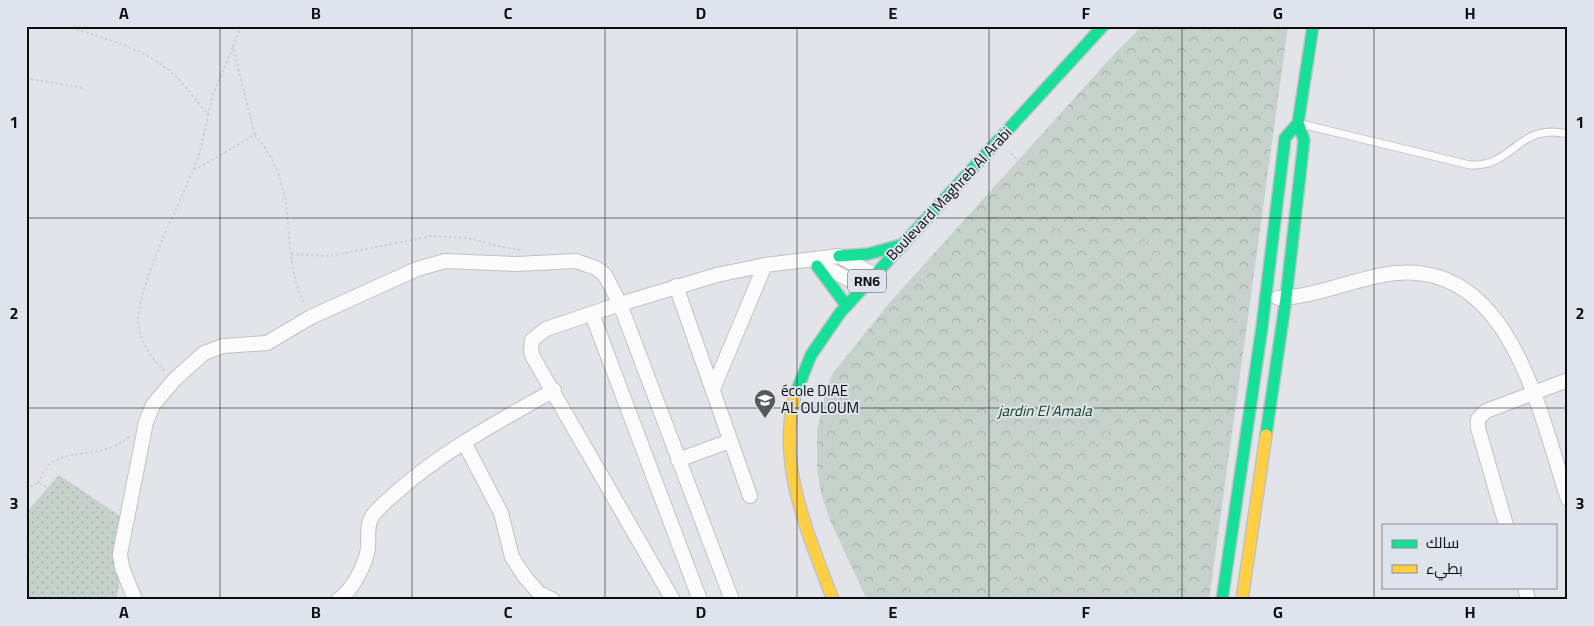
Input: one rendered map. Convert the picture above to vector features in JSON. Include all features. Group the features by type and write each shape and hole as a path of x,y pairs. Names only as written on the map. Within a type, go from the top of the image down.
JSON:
{"street":[{"name":"Boulevard Maghreb Al Arabi","path":"833,600 807,528 791,467 789,430 797,392 811,355 846,306 873,274 1103,26"},
{"path":"1242,600 1286,298 1304,140 1298,123 1313,26"},
{"path":"1222,600 1265,298 1285,138 1298,123"},
{"path":"673,600 554,390 534,359 531,351 532,340 546,329 676,286 765,265 868,254 901,245"},
{"path":"839,256 873,274"},
{"path":"135,600 120,561 146,422 154,405 175,379 194,361 215,347 266,343 311,317 417,269 445,261 516,264 576,261 596,268 605,276 620,304 732,600"},
{"path":"793,261 835,272 862,287"},
{"path":"714,389 765,265"},
{"path":"817,266 827,277 846,306"},
{"path":"1265,298 1286,298 1378,276 1419,272 1438,276 1467,290 1494,316 1512,342 1533,392 1568,499"},
{"path":"676,286 714,389 750,496"},
{"path":"592,314 700,600"},
{"path":"1506,524 1477,423 1480,416 1486,411 1568,380"},
{"path":"338,600 347,592 366,558 369,524 373,516 409,481 464,442 554,390"},
{"path":"678,460 730,441"},
{"path":"464,442 501,513 512,557 525,577 539,593 553,600"},
{"path":"1244,445 1264,448"}],"lane":[{"path":"1298,123 1442,159 1478,166 1501,158 1531,135 1556,131 1568,134"}],"path":[{"path":"67,26 137,50 154,60 175,76 208,115"},
{"path":"175,379 158,364 149,352 138,328 140,310 162,241 193,171 213,94 241,26"},
{"path":"233,47 255,135 264,146 281,177 286,197 292,267 297,286 311,317"},
{"path":"26,78 83,88"},
{"path":"193,171 255,135"},
{"path":"999,140 1020,161 1026,180 1018,209 1038,228 1150,241 1158,243 1157,250"},
{"path":"291,254 330,256 432,236 468,238 502,248 526,250"},
{"path":"1090,507 1103,443 1163,263 1164,256 1157,250"},
{"path":"911,600 902,571 900,549 907,493 915,467 946,425 958,395 1049,324 1134,263 1157,250"},
{"path":"1016,286 1049,324"},
{"path":"1144,319 1190,326 1212,326 1247,314 1265,298"},
{"path":"1182,367 1190,326"},
{"path":"977,328 1022,384"},
{"path":"956,352 1070,511"},
{"path":"1125,378 1146,385"},
{"path":"1004,419 1021,407"},
{"path":"26,489 38,483 50,464 62,458 111,449 146,422"},
{"path":"1118,456 1128,440 1143,423"},
{"path":"1066,438 1078,454"},
{"path":"928,448 957,439 975,445 987,455 1003,462 1018,462 1032,457"},
{"path":"1095,443 1103,443 1112,447 1145,500 1152,546 1146,558 1126,586 1112,592 1071,599 1057,592 1026,563 1019,537 1017,518 1045,477 1078,454 1095,443"},
{"path":"1106,518 1150,496 1200,476 1190,444"},
{"path":"928,448 1007,533 1019,537"},
{"path":"992,516 1004,485 1032,457"},
{"path":"38,483 90,506 126,527"},
{"path":"1099,549 1126,586 1139,600"},
{"path":"1071,599 1080,552"},
{"path":"1005,600 1026,563"}],"green space":[{"name":"jardin El Amala","path":"1142,26 1288,26 1209,600 867,600 829,518 821,493 817,469 817,430 826,390 833,373 891,301 1107,62"},
{"path":"59,475 126,520 117,600 26,600 26,513"}],"traffic: fast":[{"path":"795,395 811,355 840,313 1103,26"},
{"path":"1266,435 1286,298 1304,140 1298,123 1313,26"},
{"path":"1222,600 1262,327 1285,138 1298,123"},
{"path":"839,256 868,254 901,245"},
{"path":"817,266 846,305"}],"traffic: slow":[{"path":"795,395 790,421 792,473 805,525 833,600"},
{"path":"1242,600 1266,435"}],"place":[{"name":"école DIAE AL OULOUM","path":"765,419"}]}
